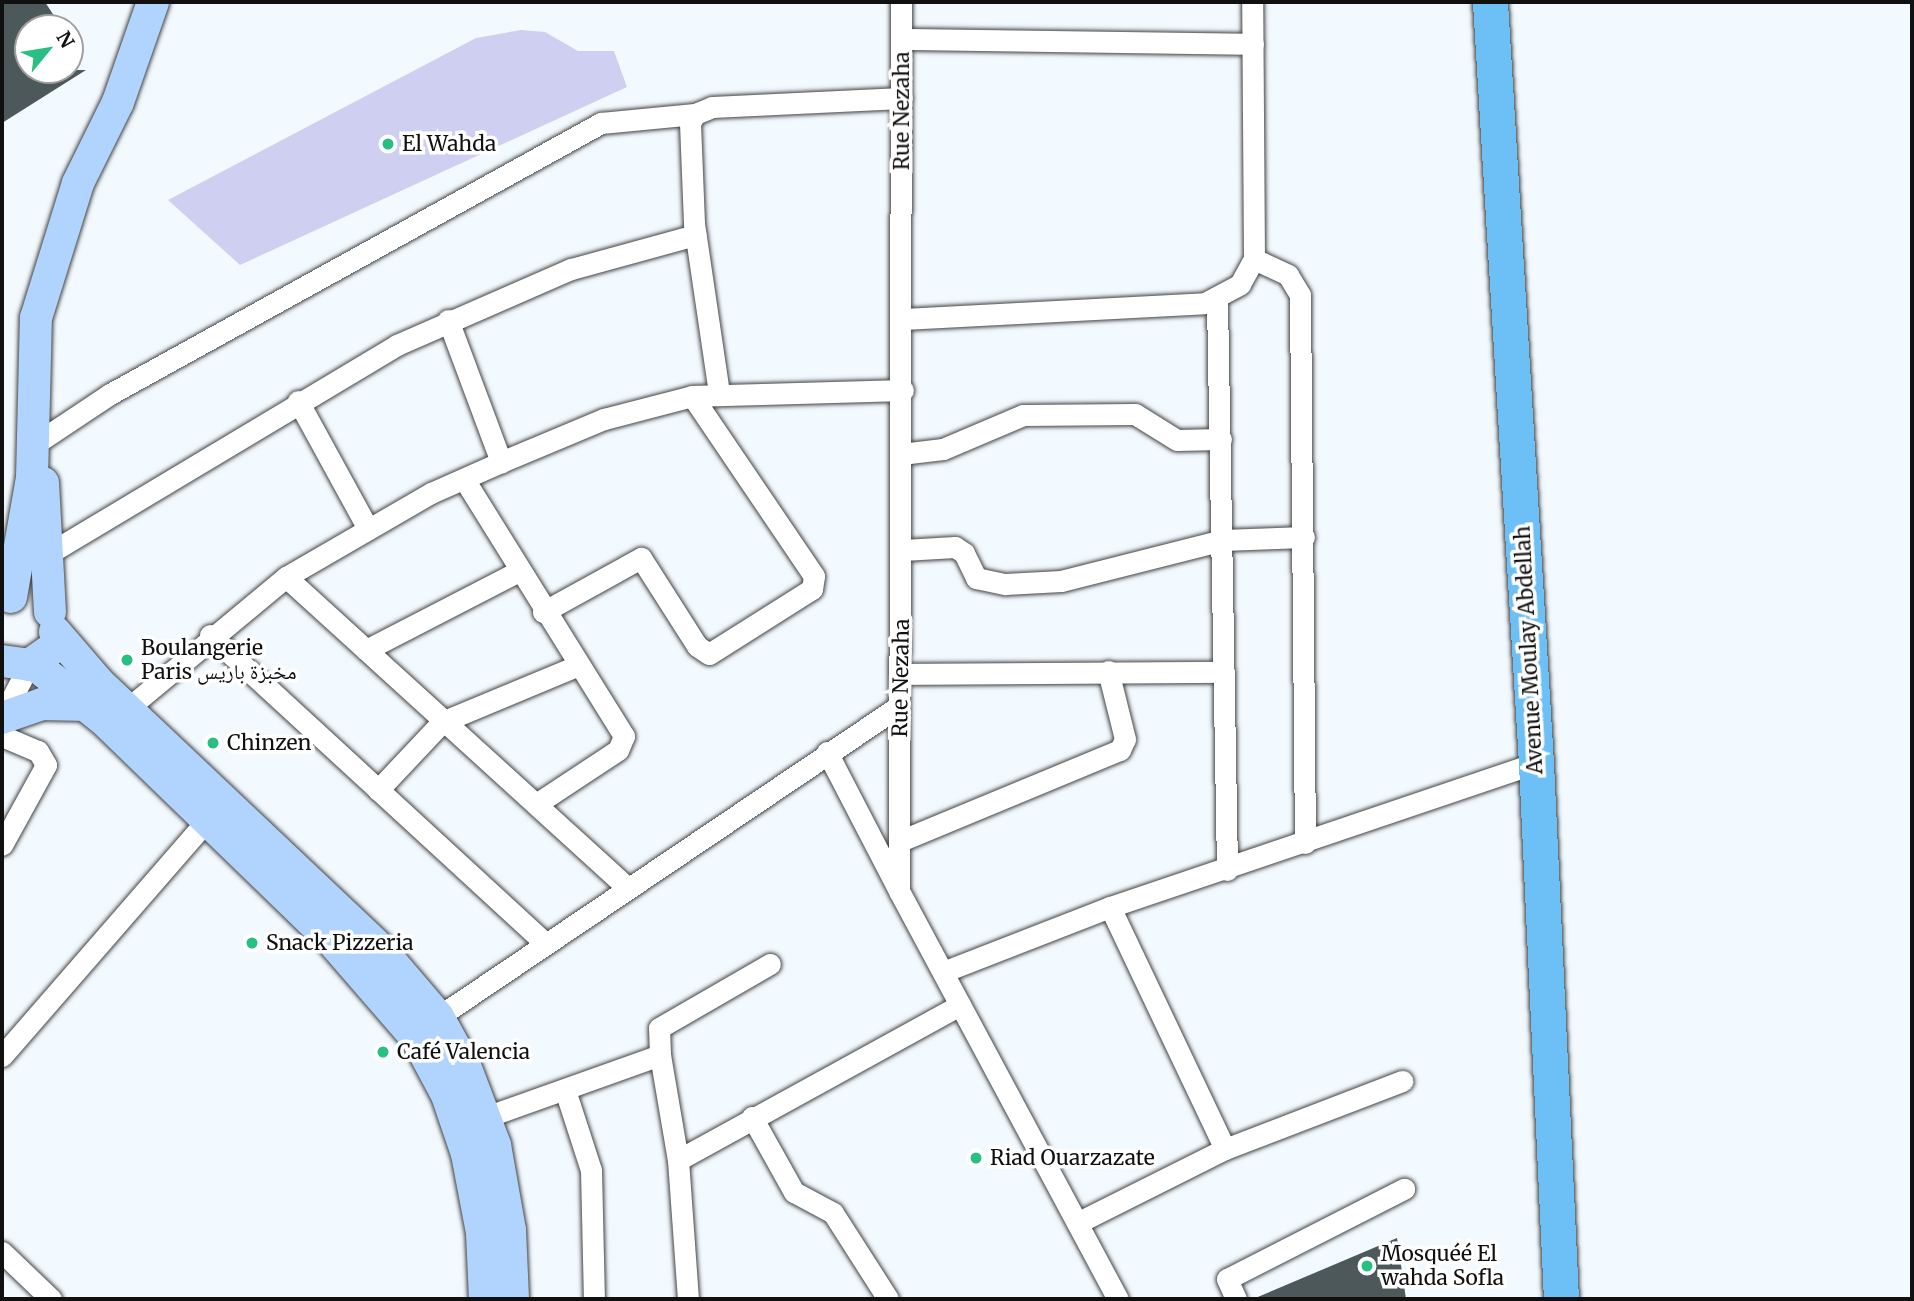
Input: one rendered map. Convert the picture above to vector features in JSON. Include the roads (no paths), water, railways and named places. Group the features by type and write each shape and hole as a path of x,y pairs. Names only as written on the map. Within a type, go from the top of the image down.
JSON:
{"main road":[{"path":"153,2 118,102 78,183 54,249 36,318 35,444 28,512 5,597 33,598 127,709 359,927 438,1017 486,1117 507,1201 513,1299"},
{"name":"Avenue Moulay Abdellah","path":"1490,2 1536,762 1561,1299"},
{"path":"21,663 49,651 53,622 51,552 35,444"},
{"path":"2,533 28,512"},
{"path":"21,663 86,705 375,986 433,1066 458,1124 476,1194 485,1299"},
{"path":"2,717 42,704 86,705"}],"street":[{"name":"Rue Nezaha","path":"901,2 903,550 899,706 899,891 1118,1299"},
{"path":"903,319 1217,300 1241,284 1254,259 1252,2"},
{"path":"901,39 1253,44"},
{"path":"35,444 110,394 601,123 695,114 712,107 902,98"},
{"path":"695,114 690,122 695,235 719,393"},
{"path":"51,552 298,401 448,320 571,269 695,235"},
{"path":"1254,259 1288,275 1300,295 1305,843"},
{"path":"1217,300 1227,870"},
{"path":"448,320 501,462"},
{"path":"127,709 210,635 286,578 464,479 604,419 692,396 719,393 903,390"},
{"path":"543,612 641,558 697,646 709,654 812,589 814,576 692,396"},
{"path":"298,401 368,530"},
{"path":"901,454 943,449 1023,415 1135,414 1177,440 1221,439"},
{"path":"464,479 517,572 579,665 624,742 537,804"},
{"path":"903,550 955,547 964,552 976,579 1006,584 1061,581 1223,540 1304,537"},
{"path":"366,650 517,572"},
{"path":"286,578 628,888"},
{"path":"210,635 545,943"},
{"path":"2,717 21,663"},
{"path":"378,790 442,722 579,665"},
{"path":"900,841 1120,750 1125,739 1108,671"},
{"path":"900,674 1224,671"},
{"path":"438,1017 827,752 899,706"},
{"path":"2,736 38,751 46,765 2,845"},
{"path":"827,752 899,891"},
{"path":"943,972 1110,907 1227,870 1536,762"},
{"path":"2,1056 207,820"},
{"path":"1110,907 1225,1149"},
{"path":"688,1299 678,1160 660,1055 659,1028 770,964"},
{"path":"678,1160 960,1004"},
{"path":"486,1117 660,1055"},
{"path":"1077,1223 1225,1149 1402,1081"},
{"path":"565,1090 591,1170 594,1299"},
{"path":"752,1117 794,1192 833,1213 888,1299"},
{"path":"1236,1299 1227,1279 1404,1189"},
{"path":"2,1252 51,1299"}],"place":[{"name":"El Wahda","path":"388,144"},
{"name":"Boulangerie Paris مخبزة باريس","path":"127,660"},
{"name":"Chinzen","path":"213,743"},
{"name":"Snack Pizzeria","path":"252,943"},
{"name":"Café Valencia","path":"383,1052"},
{"name":"Riad Ouarzazate","path":"976,1158"},
{"name":"Mosquéé El wahda Sofla","path":"1367,1266"}]}
